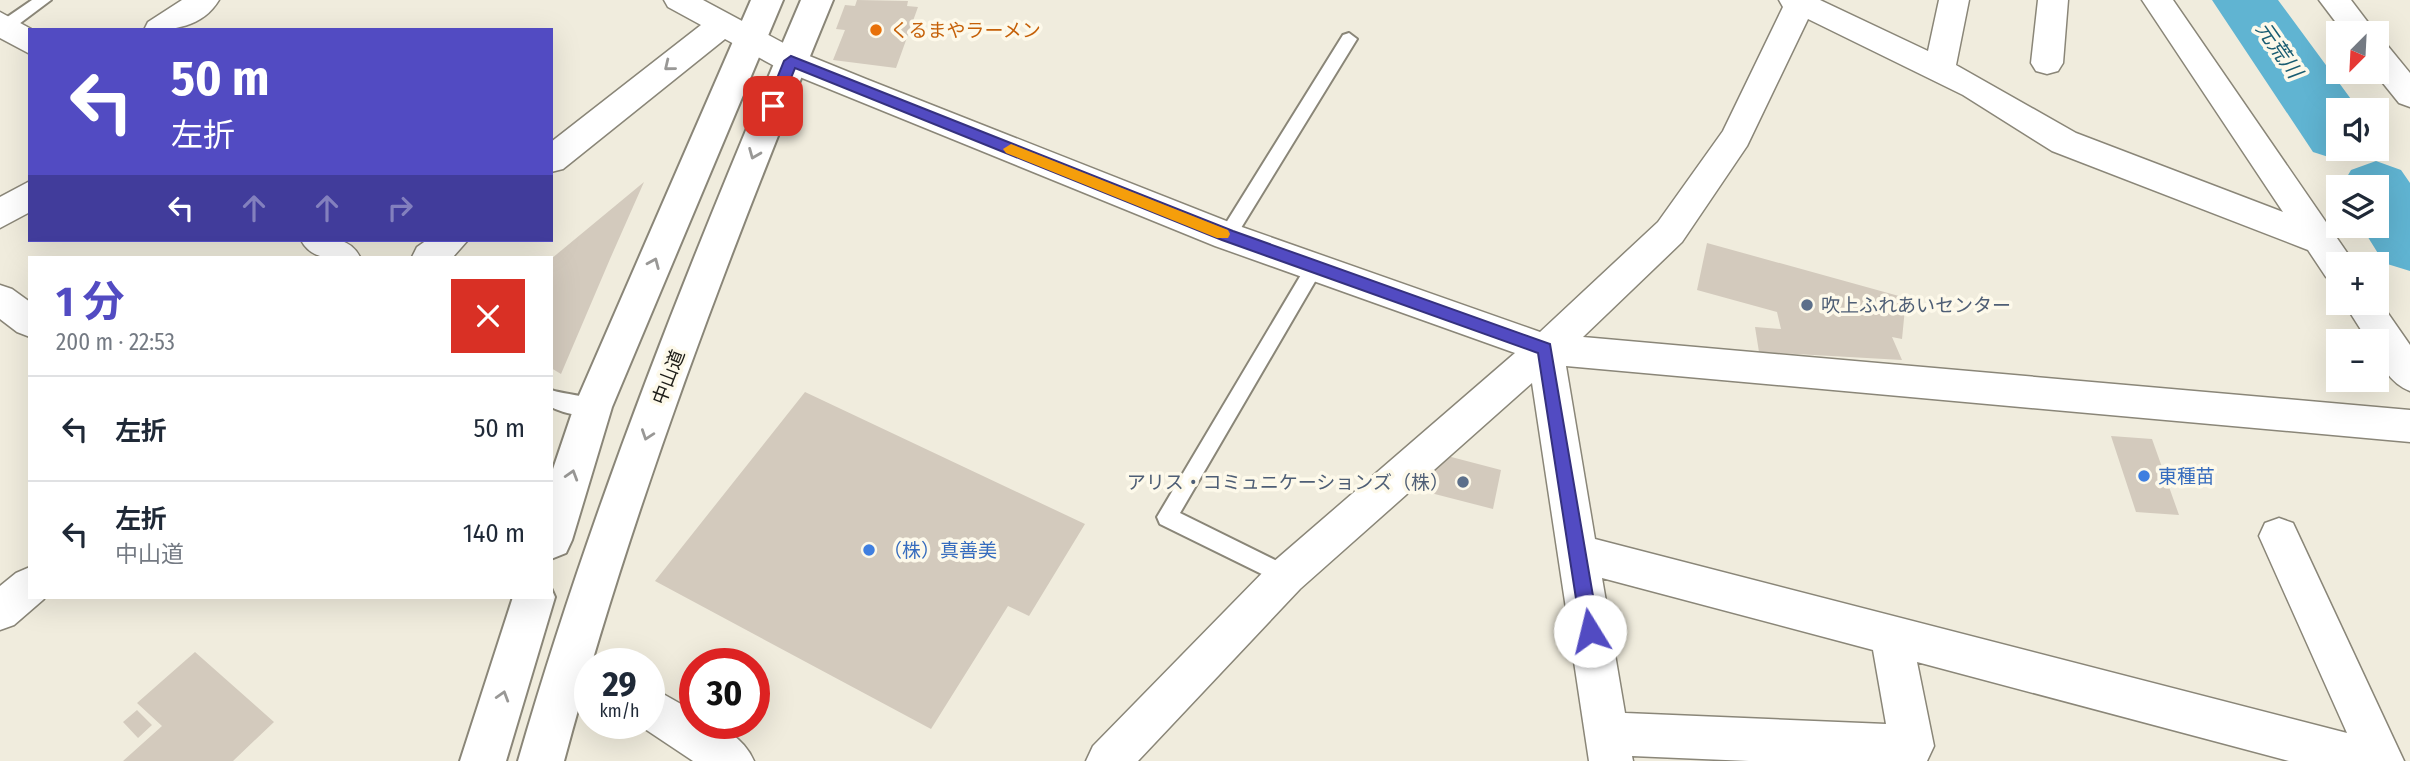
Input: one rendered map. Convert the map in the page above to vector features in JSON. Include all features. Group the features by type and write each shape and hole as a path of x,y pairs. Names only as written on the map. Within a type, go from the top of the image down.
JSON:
{"highway":[{"path":"553,534 593,407 736,31 767,0"},
{"name":"中山道","path":"588,648 657,408 817,0"},
{"path":"483,761 533,599"},
{"name":"中山道","path":"541,761 574,695"}],"street":[{"path":"162,28 204,0"},
{"path":"679,0 791,61 1227,236 1545,349 2410,426"},
{"path":"1939,70 1954,0"},
{"path":"2047,63 2053,0"},
{"path":"2157,0 2328,252"},
{"path":"2334,0 2351,21"},
{"path":"1111,760 1286,576 1545,349 1670,232 1736,136 1799,1 1974,87 2064,142 2326,253"},
{"path":"553,159 736,31"},
{"path":"2389,69 2410,95"},
{"path":"0,215 28,195"},
{"path":"321,242 342,256"},
{"path":"430,256 448,242"},
{"path":"0,299 28,320"},
{"path":"2370,315 2410,375"},
{"path":"1545,349 1609,748 1912,746 1891,635"},
{"path":"2279,536 2382,761"},
{"path":"1577,553 2371,761"},
{"path":"0,611 28,588"},
{"path":"665,718 732,761"}],"lane":[{"path":"9,30 43,0"},
{"path":"1227,236 1349,39"},
{"path":"1286,576 1167,517 1314,268"},
{"path":"553,399 564,404 593,407"}],"building":[{"path":"857,0 908,1 907,6 918,7 896,68 833,60 845,30 836,29 845,5 855,6"},
{"path":"644,182 561,374 553,369 553,257"},
{"path":"1707,243 1906,298 1902,339 1892,337 1902,360 1759,352 1755,327 1781,329 1777,312 1697,290"},
{"path":"805,392 1085,524 1029,616 1008,606 931,729 655,581"},
{"path":"2111,436 2152,439 2179,515 2136,512"},
{"path":"1436,453 1501,470 1493,509 1423,491 1431,458"},
{"path":"195,652 274,722 233,761 123,761 162,726 137,703"},
{"path":"137,710 152,725 138,738 123,722"}],"waterway":[{"name":"元荒川","path":"2244,0 2326,117"},
{"name":"元荒川","path":"2389,209 2410,242"}],"slow traffic":[{"path":"1011,149 1223,234"}],"place":[{"name":"くるまやラーメン","path":"876,30"},
{"name":"吹上ふれあいセンター","path":"1807,305"},
{"name":"東種苗","path":"2144,476"},
{"name":"アリス・コミュニケーションズ（株）","path":"1463,482"},
{"name":"（株）真善美","path":"869,550"}],"route":[{"path":"773,106 791,61 1227,236 1545,349 1590,631"}]}
